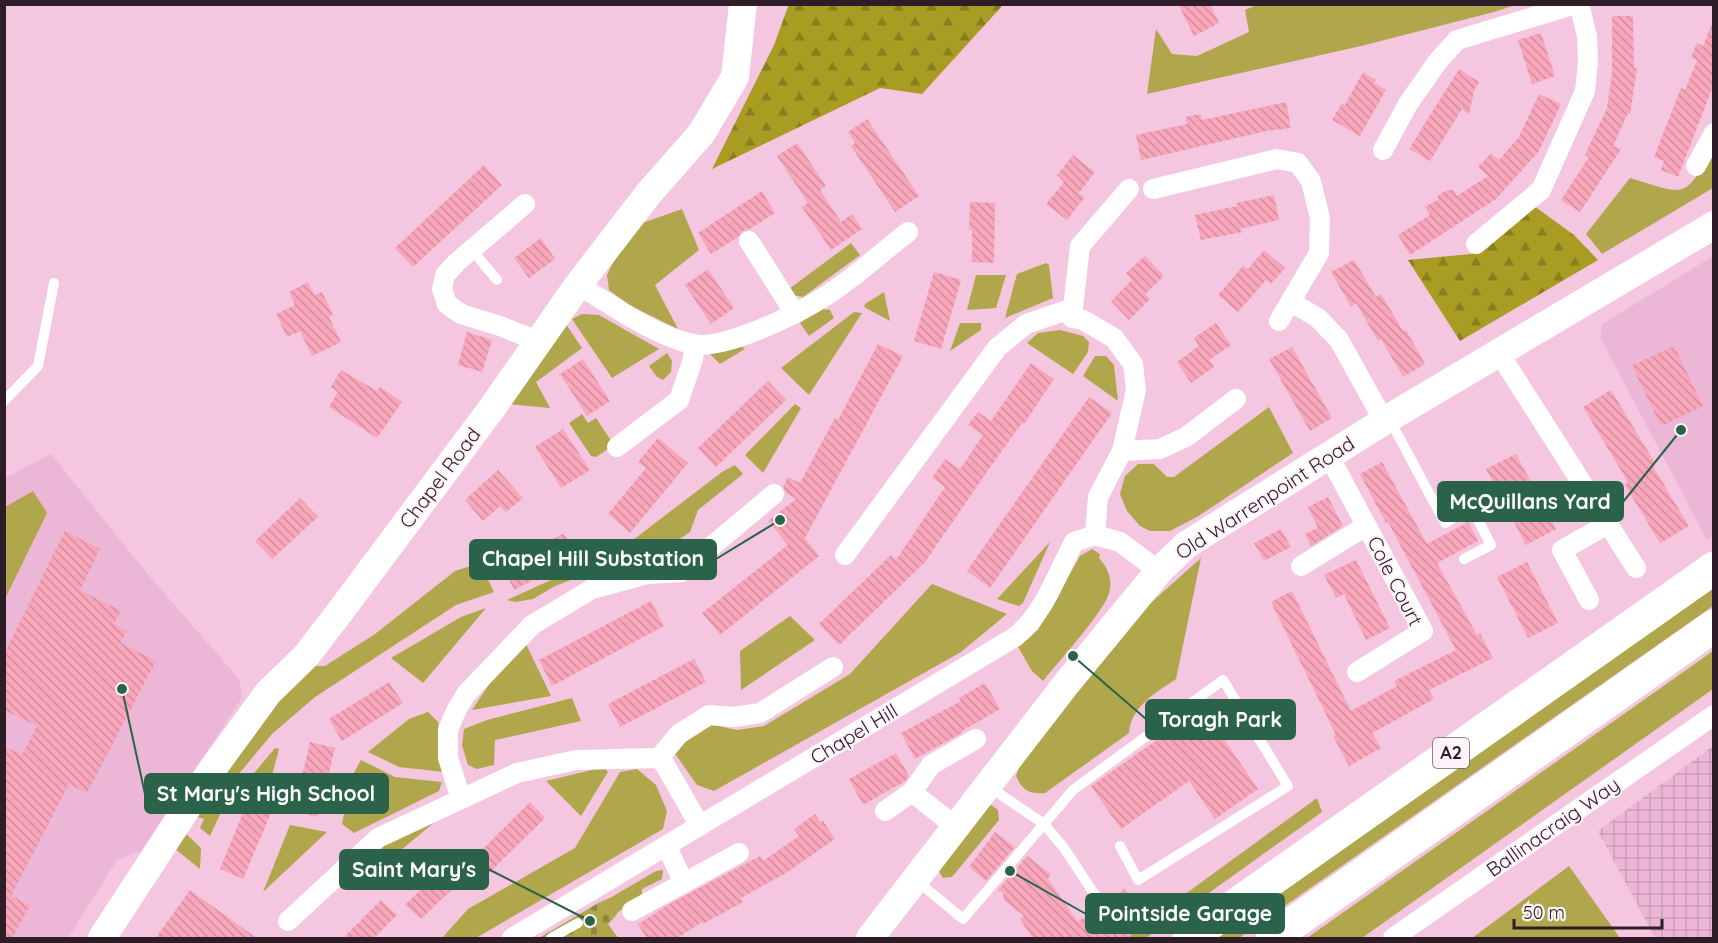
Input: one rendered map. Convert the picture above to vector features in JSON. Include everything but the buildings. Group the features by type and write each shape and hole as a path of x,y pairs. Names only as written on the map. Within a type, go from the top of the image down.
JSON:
{"highway":[{"name":"A2","path":"1189,939 1713,568"},
{"name":"A2","path":"1272,939 1713,626"}],"street":[{"name":"Chapel Road","path":"102,939 211,771 268,693 306,656 339,614 492,408 578,285 649,193 701,134 735,77 743,4"},
{"path":"1383,150 1408,104 1438,61 1457,40 1578,4 1585,21 1588,62 1582,100 1541,190 1476,244"},
{"path":"1696,166 1713,134"},
{"path":"1153,189 1277,159 1298,163 1311,181 1320,218 1319,253 1279,321"},
{"path":"1129,189 1080,246 1071,318 1083,320 1113,338 1133,364 1136,390 1122,451 1098,497 1095,535 1120,542 1159,571"},
{"path":"525,204 446,275 442,289 447,304 461,314 490,322 538,341"},
{"name":"Old Warrenpoint Road","path":"870,939 1067,683 1159,571 1185,545 1389,418 1713,225"},
{"path":"578,285 657,332 694,344 723,343 769,325 825,297 908,232"},
{"path":"750,241 794,312"},
{"path":"1291,302 1318,318 1340,340 1379,412 1389,418"},
{"path":"845,555 997,348 1026,324 1073,308"},
{"path":"617,447 679,400 693,359 694,344"},
{"path":"1499,353 1636,568"},
{"path":"1122,451 1160,449 1186,437 1236,399"},
{"name":"Cole Court","path":"1329,456 1423,631 1357,672"},
{"path":"461,799 448,758 448,730 466,694 532,625 592,589 647,573 681,572 774,494"},
{"path":"1589,600 1562,550 1608,524"},
{"name":"Cole Court","path":"1301,566 1366,526"},
{"name":"Chapel Hill","path":"512,939 1015,637 1025,629 1040,608 1074,542 1095,535"},
{"path":"288,921 378,838 461,799 517,773 576,760 659,758 679,734 709,715 734,717 760,713 833,667"},
{"name":"Ballinacraig Way","path":"1393,939 1713,715"},
{"path":"885,811 912,792 931,765 976,739"},
{"path":"659,758 700,826"},
{"path":"912,792 956,827"},
{"path":"667,847 684,883"},
{"path":"632,911 739,853"}],"lane":[{"path":"472,250 497,280"},
{"path":"4,401 38,366 54,283"},
{"path":"1389,418 1444,523 1472,508 1491,545 1464,559"},
{"path":"916,880 963,919 1072,790 1223,680 1288,786 1138,880 1120,846"},
{"path":"988,785 1044,824 1064,848 1097,898"},
{"path":"551,939 578,923"}],"shaded area":[{"path":"1713,256 1714,535 1707,540 1601,339 1601,325"},
{"path":"51,454 145,571 239,679 242,698 141,851 117,860 68,938 5,938 5,478"},
{"path":"1713,746 1713,938 1655,938 1598,831"}],"green space":[{"path":"789,4 1003,5 922,94 880,88 712,169 774,45"},
{"path":"1257,5 1515,5 1361,46 1147,94 1156,29 1172,54 1197,56 1249,32 1245,10"},
{"path":"1713,149 1713,188 1602,254 1586,234 1630,178 1662,188 1681,189 1688,186 1695,178"},
{"path":"1534,206 1574,235 1598,260 1460,341 1408,260 1481,253"},
{"path":"682,209 699,250 655,285 678,329 631,306 609,290 607,275 623,242 634,226"},
{"path":"851,243 860,255 803,297 793,295 789,289"},
{"path":"1046,263 1049,265 1053,298 1005,318 1017,274"},
{"path":"976,275 1006,275 996,308 967,310"},
{"path":"884,292 890,321 864,307"},
{"path":"821,309 830,310 834,318 809,336 800,323"},
{"path":"854,312 862,313 809,395 781,368"},
{"path":"582,314 599,315 659,349 612,378 572,319"},
{"path":"565,323 582,348 536,382 550,408 507,404"},
{"path":"960,323 981,323 981,330 950,351"},
{"path":"1060,330 1083,336 1089,342 1088,352 1073,374 1027,343 1038,333"},
{"path":"741,346 745,349 720,364 708,352"},
{"path":"667,353 672,361 671,372 663,380 657,377 649,366"},
{"path":"1095,356 1106,356 1114,365 1118,401 1083,376"},
{"path":"795,404 801,408 763,473 745,455"},
{"path":"1269,407 1293,453 1197,517 1170,531 1150,531 1140,526 1127,511 1120,494 1125,476 1138,464 1154,464 1167,477 1174,477"},
{"path":"582,414 588,423 596,418 614,445 596,457 591,456 569,423"},
{"path":"735,465 743,474 698,510 690,532 663,551 636,553 629,543 722,472"},
{"path":"33,491 47,513 5,599 5,507"},
{"path":"1050,542 1023,603 1019,606 997,599"},
{"path":"1092,549 1100,554 1099,558 1109,574 1109,593 1090,624 1043,681 1032,671 1018,647 1038,630 1080,556"},
{"path":"615,551 624,560 555,586 533,599 515,602 507,600"},
{"path":"1201,558 1176,679 1139,708 1134,715 1129,733 1045,793 1035,793 1024,788 1016,776 1021,761 1135,617"},
{"path":"480,563 494,592 456,605 315,697 272,734 238,775 210,836 200,828 204,819 195,816 275,706 310,666 325,666 375,634 455,571"},
{"path":"1713,583 1713,606 1239,938 1209,938"},
{"path":"932,584 1007,614 961,652 714,791 697,785 673,751 692,733 710,724 737,730 764,726 850,674"},
{"path":"486,608 423,683 391,658 461,617"},
{"path":"790,616 815,640 741,690 740,651"},
{"path":"526,644 551,696 472,710 490,683"},
{"path":"1713,651 1713,689 1362,938 1307,938"},
{"path":"572,698 581,721 495,740 494,765 477,769 468,765 462,745 464,729 487,720"},
{"path":"428,712 438,722 444,772 399,767 368,752 409,719"},
{"path":"275,748 279,749 267,794 245,784"},
{"path":"361,760 395,777 442,782 439,791 354,833 342,824 351,778"},
{"path":"604,767 608,772 581,816 546,781"},
{"path":"637,769 656,785 667,811 663,829 476,938 442,938 468,909 575,848 620,772"},
{"path":"1317,798 1322,812 1146,938 1125,938"},
{"path":"991,805 998,810 999,820 952,877 943,878 937,868 983,808"},
{"path":"448,811 366,879 359,871 382,843"},
{"path":"290,825 327,832 263,892"},
{"path":"184,832 201,848 200,869 174,848"},
{"path":"1569,866 1620,938 1472,938"},
{"path":"663,870 662,879 642,889 642,896 618,912 614,918 600,902 656,871"},
{"path":"600,902 614,918 608,924 618,938 539,938"}],"place":[{"name":"McQuillans Yard","path":"1681,430"},
{"name":"Chapel Hill Substation","path":"780,520"},
{"name":"Toragh Park","path":"1073,656"},
{"name":"St Mary's High School","path":"122,689"},
{"name":"Pointside Garage","path":"1010,871"},
{"name":"Saint Mary's","path":"590,921"}]}
